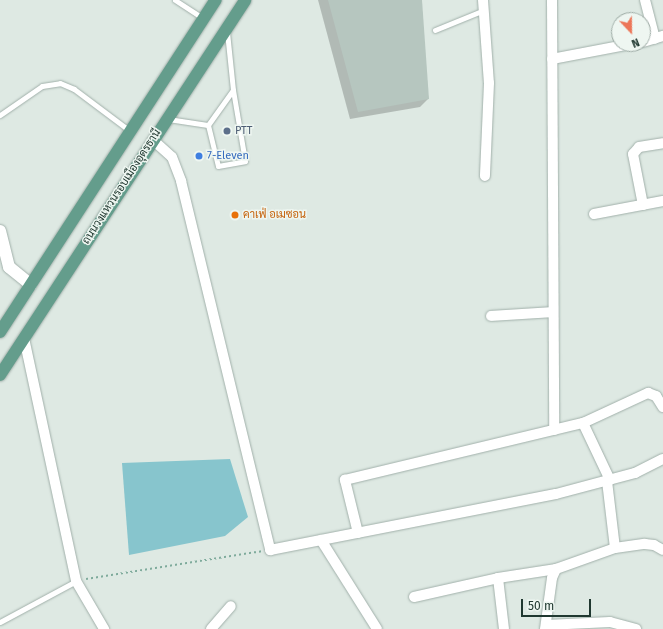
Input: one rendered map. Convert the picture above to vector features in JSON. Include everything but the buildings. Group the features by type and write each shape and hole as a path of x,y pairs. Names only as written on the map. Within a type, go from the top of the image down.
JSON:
{"main road":[{"name":"ถนนวงแหวนรอบเมืองอุดรธานี","path":"0,332 216,0"},
{"name":"ถนนวงแหวนรอบเมืองอุดรธานี","path":"0,375 245,0"}],"street":[{"path":"552,0 554,430"},
{"path":"645,0 659,38"},
{"path":"483,5 489,83 484,176"},
{"path":"552,60 611,48"},
{"path":"153,140 172,157 181,182 270,550 323,544 358,533 556,494 635,473 663,458"},
{"path":"643,205 633,154 639,147 663,143"},
{"path":"594,214 663,201"},
{"path":"0,231 9,267 30,285"},
{"path":"491,316 553,312"},
{"path":"24,338 76,581 104,629"},
{"path":"358,533 344,480 583,423 648,393 656,396 663,407"},
{"path":"583,423 609,481 615,548"},
{"path":"323,544 378,629"},
{"path":"414,597 498,578 556,569 615,548 645,544 654,545 663,550"},
{"path":"556,569 546,627 610,622 630,628"},
{"path":"498,578 504,629"},
{"path":"211,629 231,606"}],"lane":[{"path":"175,0 204,19"},
{"path":"435,30 483,5"},
{"path":"226,29 233,90 245,161 218,166 208,125 233,90"},
{"path":"0,115 42,86 54,82 68,85 130,132"},
{"path":"166,119 208,125"},
{"path":"0,622 76,581"}],"path":[{"path":"76,581 270,550"}],"water":[{"path":"230,459 248,517 225,536 129,555 122,463"}],"place":[{"name":"PTT","path":"227,131"},
{"name":"7-Eleven","path":"199,156"},
{"name":"คาเฟ่ อเมซอน","path":"235,215"}]}
